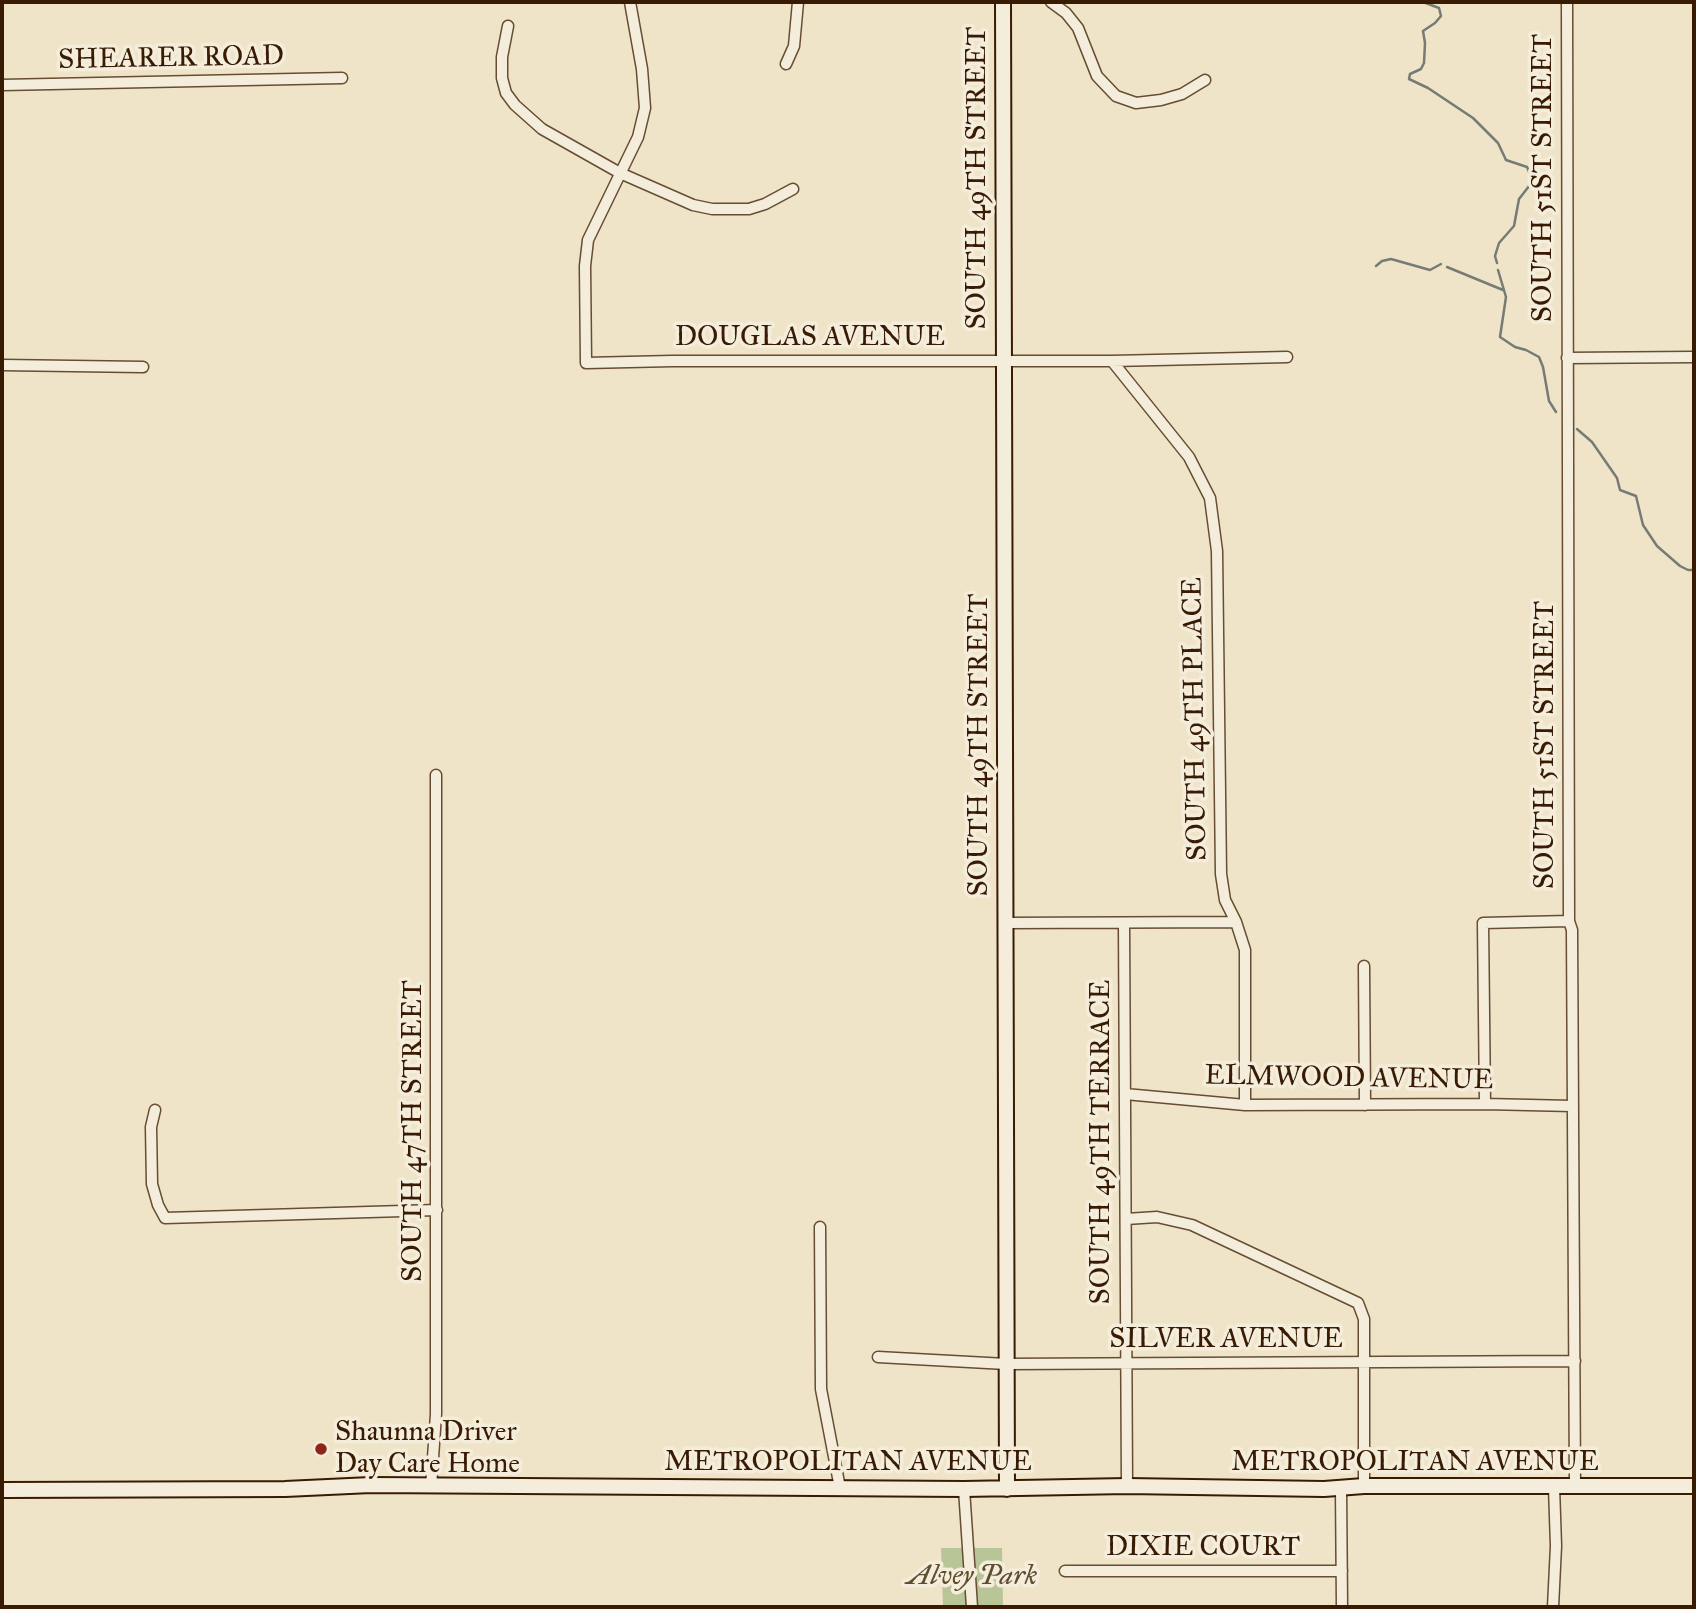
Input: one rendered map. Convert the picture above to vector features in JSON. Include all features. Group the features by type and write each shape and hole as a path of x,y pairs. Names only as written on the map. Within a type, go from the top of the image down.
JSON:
{"main road":[{"name":"SOUTH 49TH STREET","path":"1003,2 1007,1489"},
{"name":"METROPOLITAN AVENUE","path":"2,1490 285,1489 371,1485 964,1489 1127,1486 1694,1486"}],"street":[{"path":"620,173 638,137 645,108 642,69 630,2"},
{"path":"786,64 794,46 798,2"},
{"path":"1051,2 1066,13 1078,28 1097,76 1116,96 1136,103 1161,100 1182,94 1205,80"},
{"name":"SOUTH 51ST STREET","path":"1567,2 1569,921 1572,930 1575,1487"},
{"path":"508,26 502,57 502,78 506,93 515,105 542,129 620,173 692,205 712,209 749,209 765,205 793,189"},
{"name":"SHEARER ROAD","path":"2,85 342,78"},
{"name":"DOUGLAS AVENUE","path":"620,173 588,240 585,266 586,363 1287,357"},
{"path":"1567,358 1694,357"},
{"name":"SOUTH 49TH PLACE","path":"1112,360 1189,457 1210,498 1217,551 1220,874 1225,900 1245,950 1245,1105"},
{"path":"2,365 143,367"},
{"name":"SOUTH 47TH STREET","path":"431,1487 436,1414 436,775"},
{"path":"1485,1104 1483,923 1569,921"},
{"path":"1005,923 1236,922"},
{"name":"SOUTH 49TH TERRACE","path":"1124,923 1127,1486"},
{"path":"1364,966 1365,1105"},
{"name":"ELMWOOD AVENUE","path":"1125,1094 1245,1105 1572,1106"},
{"path":"155,1110 151,1127 152,1184 165,1218 436,1210"},
{"path":"1126,1219 1157,1217 1192,1225 1358,1303 1364,1320 1364,1486"},
{"path":"820,1227 821,1389 840,1488"},
{"name":"SILVER AVENUE","path":"878,1357 1006,1364 1575,1361"},
{"path":"1553,1607 1556,1546 1554,1487"},
{"path":"1341,1488 1342,1607"},
{"path":"964,1489 972,1607"},
{"name":"DIXIE COURT","path":"1065,1571 1342,1571"}],"green space":[{"name":"Alvey Park","path":"941,1548 1002,1548 1003,1607 943,1607"}],"waterway":[{"path":"1423,2 1439,8 1441,16 1423,31 1424,63 1421,69 1410,74 1409,79 1428,88 1473,118 1498,143 1506,160 1527,167 1533,181 1519,199 1514,226 1499,243 1495,256 1497,263"},
{"path":"1376,266 1391,259 1430,270 1441,264"},
{"path":"1447,267 1503,290"},
{"path":"1498,270 1506,297 1500,337 1539,357 1549,401 1556,412"},
{"path":"1577,429 1592,442 1617,478 1620,490 1636,496 1643,525 1657,546 1680,566 1694,570"}],"place":[{"name":"Shaunna Driver Day Care Home","path":"321,1449"}]}
